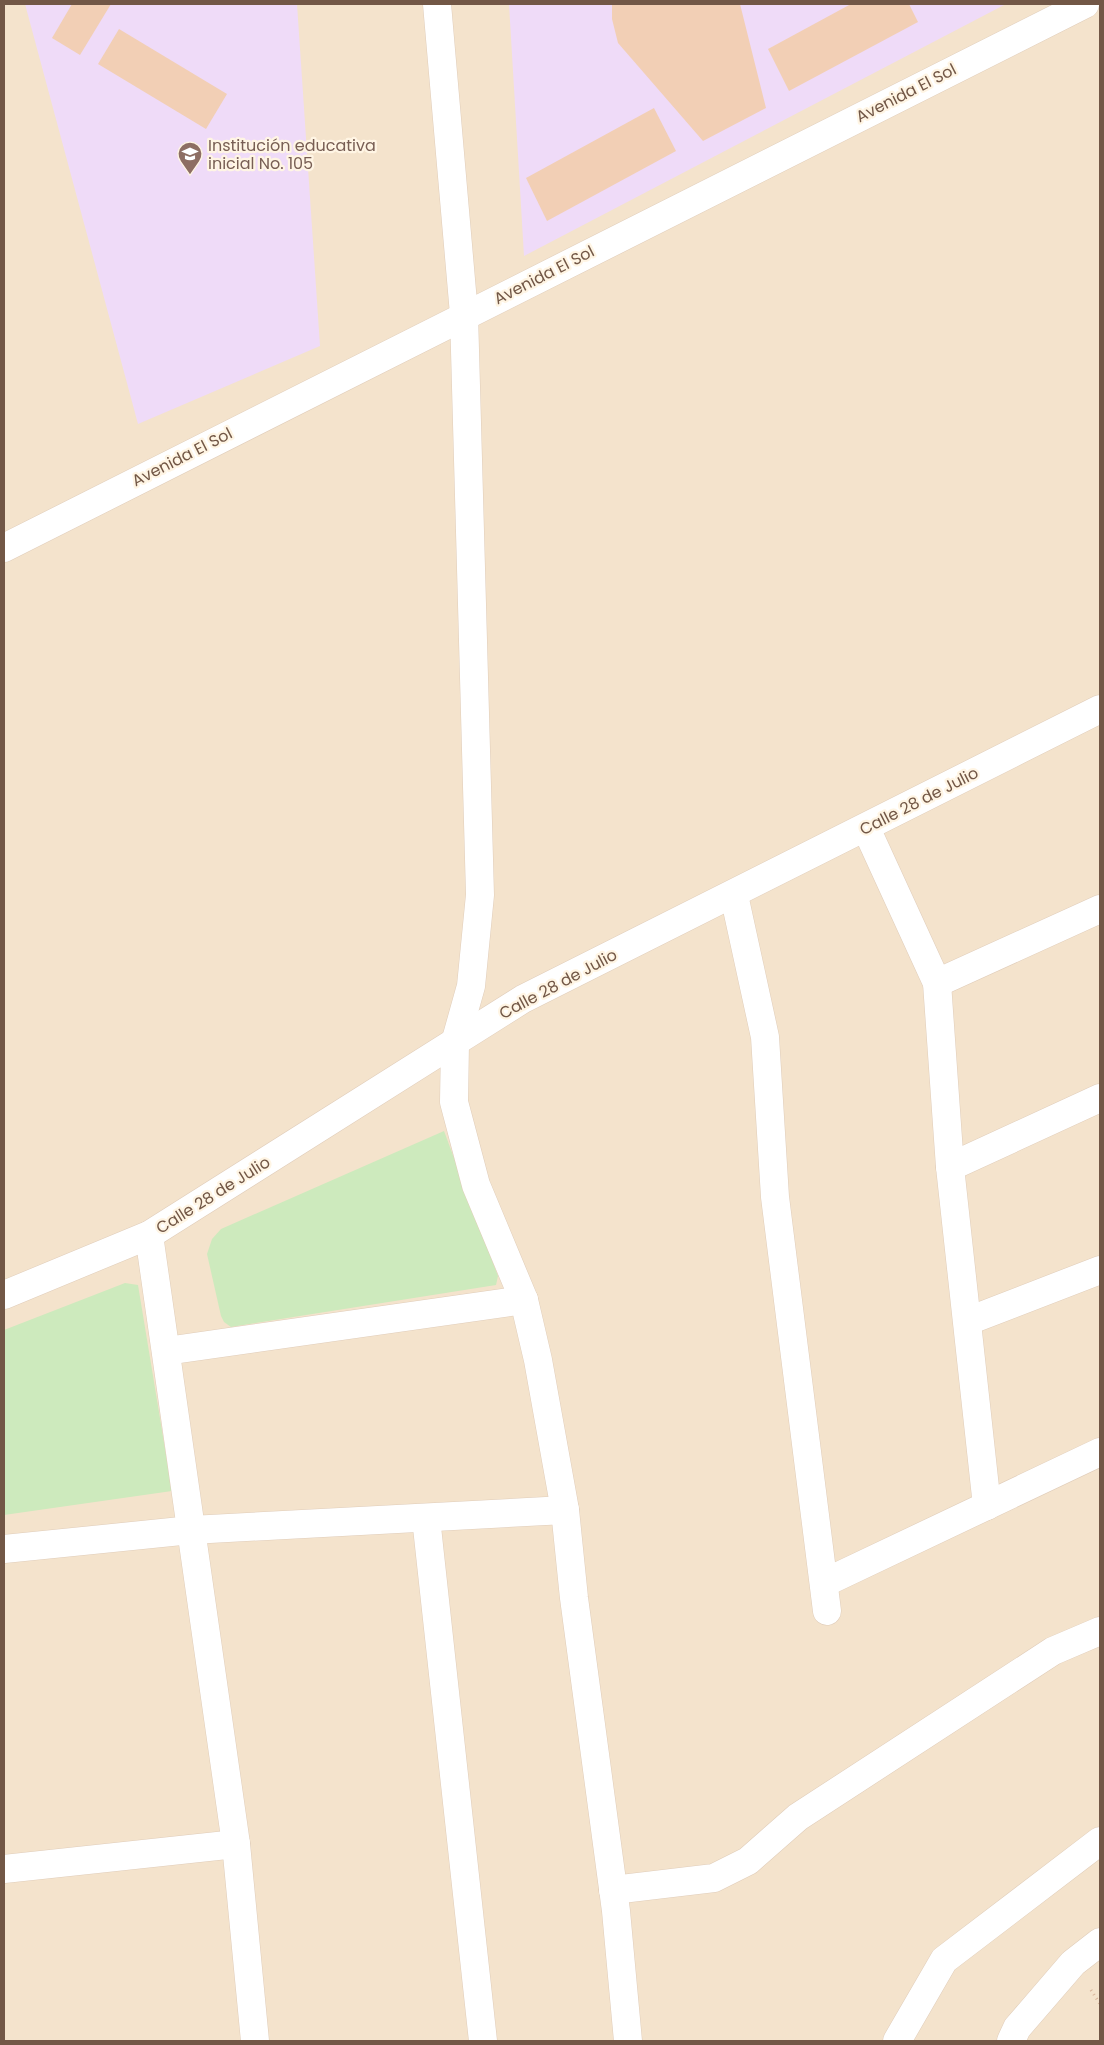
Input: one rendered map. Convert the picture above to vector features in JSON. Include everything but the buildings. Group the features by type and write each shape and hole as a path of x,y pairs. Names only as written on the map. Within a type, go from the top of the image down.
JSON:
{"street":[{"path":"438,4 464,314 480,895 471,986 455,1043 454,1102 474,1176 524,1300 538,1360 565,1510 574,1598 614,1890 628,2041"},
{"name":"Avenida El Sol","path":"4,548 464,314 1085,4"},
{"name":"Calle 28 de Julio","path":"4,1295 149,1235 523,999 734,895 1100,709"},
{"path":"866,828 937,982 950,1167 987,1506"},
{"path":"734,895 766,1037 775,1197 826,1611"},
{"path":"937,982 1100,909"},
{"path":"950,1167 1100,1098"},
{"path":"149,1235 236,1844 256,2041"},
{"path":"968,1322 1100,1270"},
{"path":"166,1351 524,1300"},
{"path":"824,1584 1100,1452"},
{"path":"4,1548 191,1530 565,1510"},
{"path":"426,1518 483,2041"},
{"path":"614,1890 714,1878 748,1861 798,1818 1053,1651 1100,1631"},
{"path":"897,2041 944,1960 1100,1841"},
{"path":"4,1869 236,1844"},
{"path":"1011,2041 1017,2028 1073,1963 1100,1942"}],"shaded area":[{"path":"4,4 1100,4 1100,2041 4,2041"},
{"name":"Institución educativa inicial No. 105","path":"25,4 297,4 320,346 138,424"},
{"path":"509,4 1006,4 524,256"}],"green space":[{"path":"444,1131 498,1276 496,1285 231,1327 224,1322 207,1254 212,1239 221,1229"},
{"path":"125,1283 138,1285 172,1491 4,1515 4,1330"}],"place":[{"name":"Institución educativa inicial No. 105","path":"190,175"}]}
